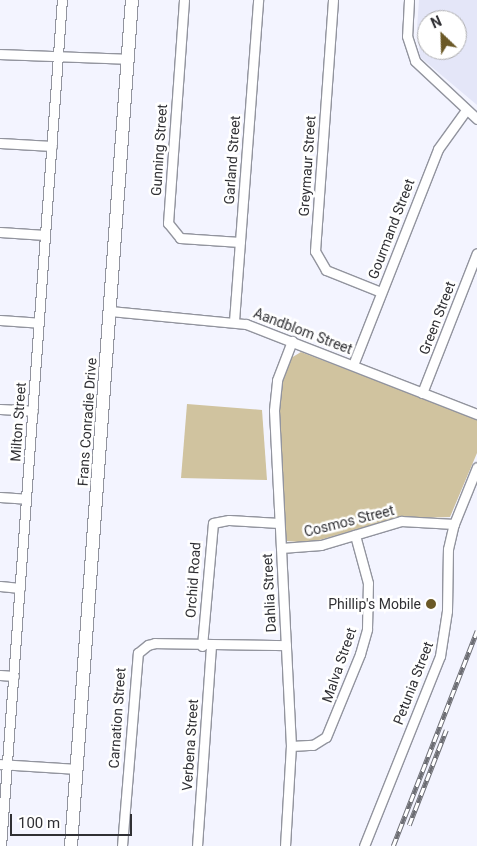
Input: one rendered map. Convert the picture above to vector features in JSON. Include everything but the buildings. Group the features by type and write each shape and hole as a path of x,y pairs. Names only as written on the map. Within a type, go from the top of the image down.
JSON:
{"street":[{"name":"Milton Street","path":"1,846 4,764 14,676 62,0"},
{"name":"Frans Conradie Drive","path":"71,846 132,0"},
{"name":"Gunning Street","path":"184,0 168,224 173,234 184,239 240,242"},
{"name":"Garland Street","path":"234,321 258,0"},
{"name":"Greymaur Street","path":"333,0 315,251 326,270 381,292"},
{"path":"410,0 407,36 412,56 422,72 477,119"},
{"path":"0,54 128,59"},
{"name":"Gourmand Street","path":"353,365 438,148 466,110"},
{"path":"0,143 52,146"},
{"path":"0,232 46,235"},
{"name":"Green Street","path":"422,393 477,253"},
{"name":"Aandblom Street","path":"110,311 234,321 292,341 477,414"},
{"path":"0,320 39,323"},
{"name":"Dahlia Street","path":"285,846 291,746 274,394 292,341"},
{"path":"0,409 33,411"},
{"name":"Petunia Street","path":"364,846 440,656 446,611 448,549 454,524 477,467"},
{"path":"0,497 26,499"},
{"name":"Orchid Road","path":"207,646 213,523 224,520 280,523"},
{"name":"Cosmos Street","path":"281,548 321,545 401,521 454,524"},
{"name":"Malva Street","path":"291,746 313,744 326,737 360,654 366,629 368,583 355,535"},
{"path":"0,586 20,588"},
{"name":"Carnation Street","path":"122,846 138,653 148,645 155,644 207,646 286,645"},
{"name":"Verbena Street","path":"197,846 207,646"},
{"path":"0,675 14,676"},
{"path":"4,764 77,769"}],"shaded area":[{"path":"419,0 477,0 477,105 424,60 467,60 467,10 418,10"},
{"path":"301,352 477,419 477,453 450,517 393,519 309,543 287,541 285,536 278,405 280,388 291,358"},
{"path":"187,404 262,410 267,480 181,478"}],"railway":[{"path":"393,846 477,631"},
{"path":"409,825 446,730"}],"place":[{"name":"Phillip's Mobile","path":"431,604"}]}
